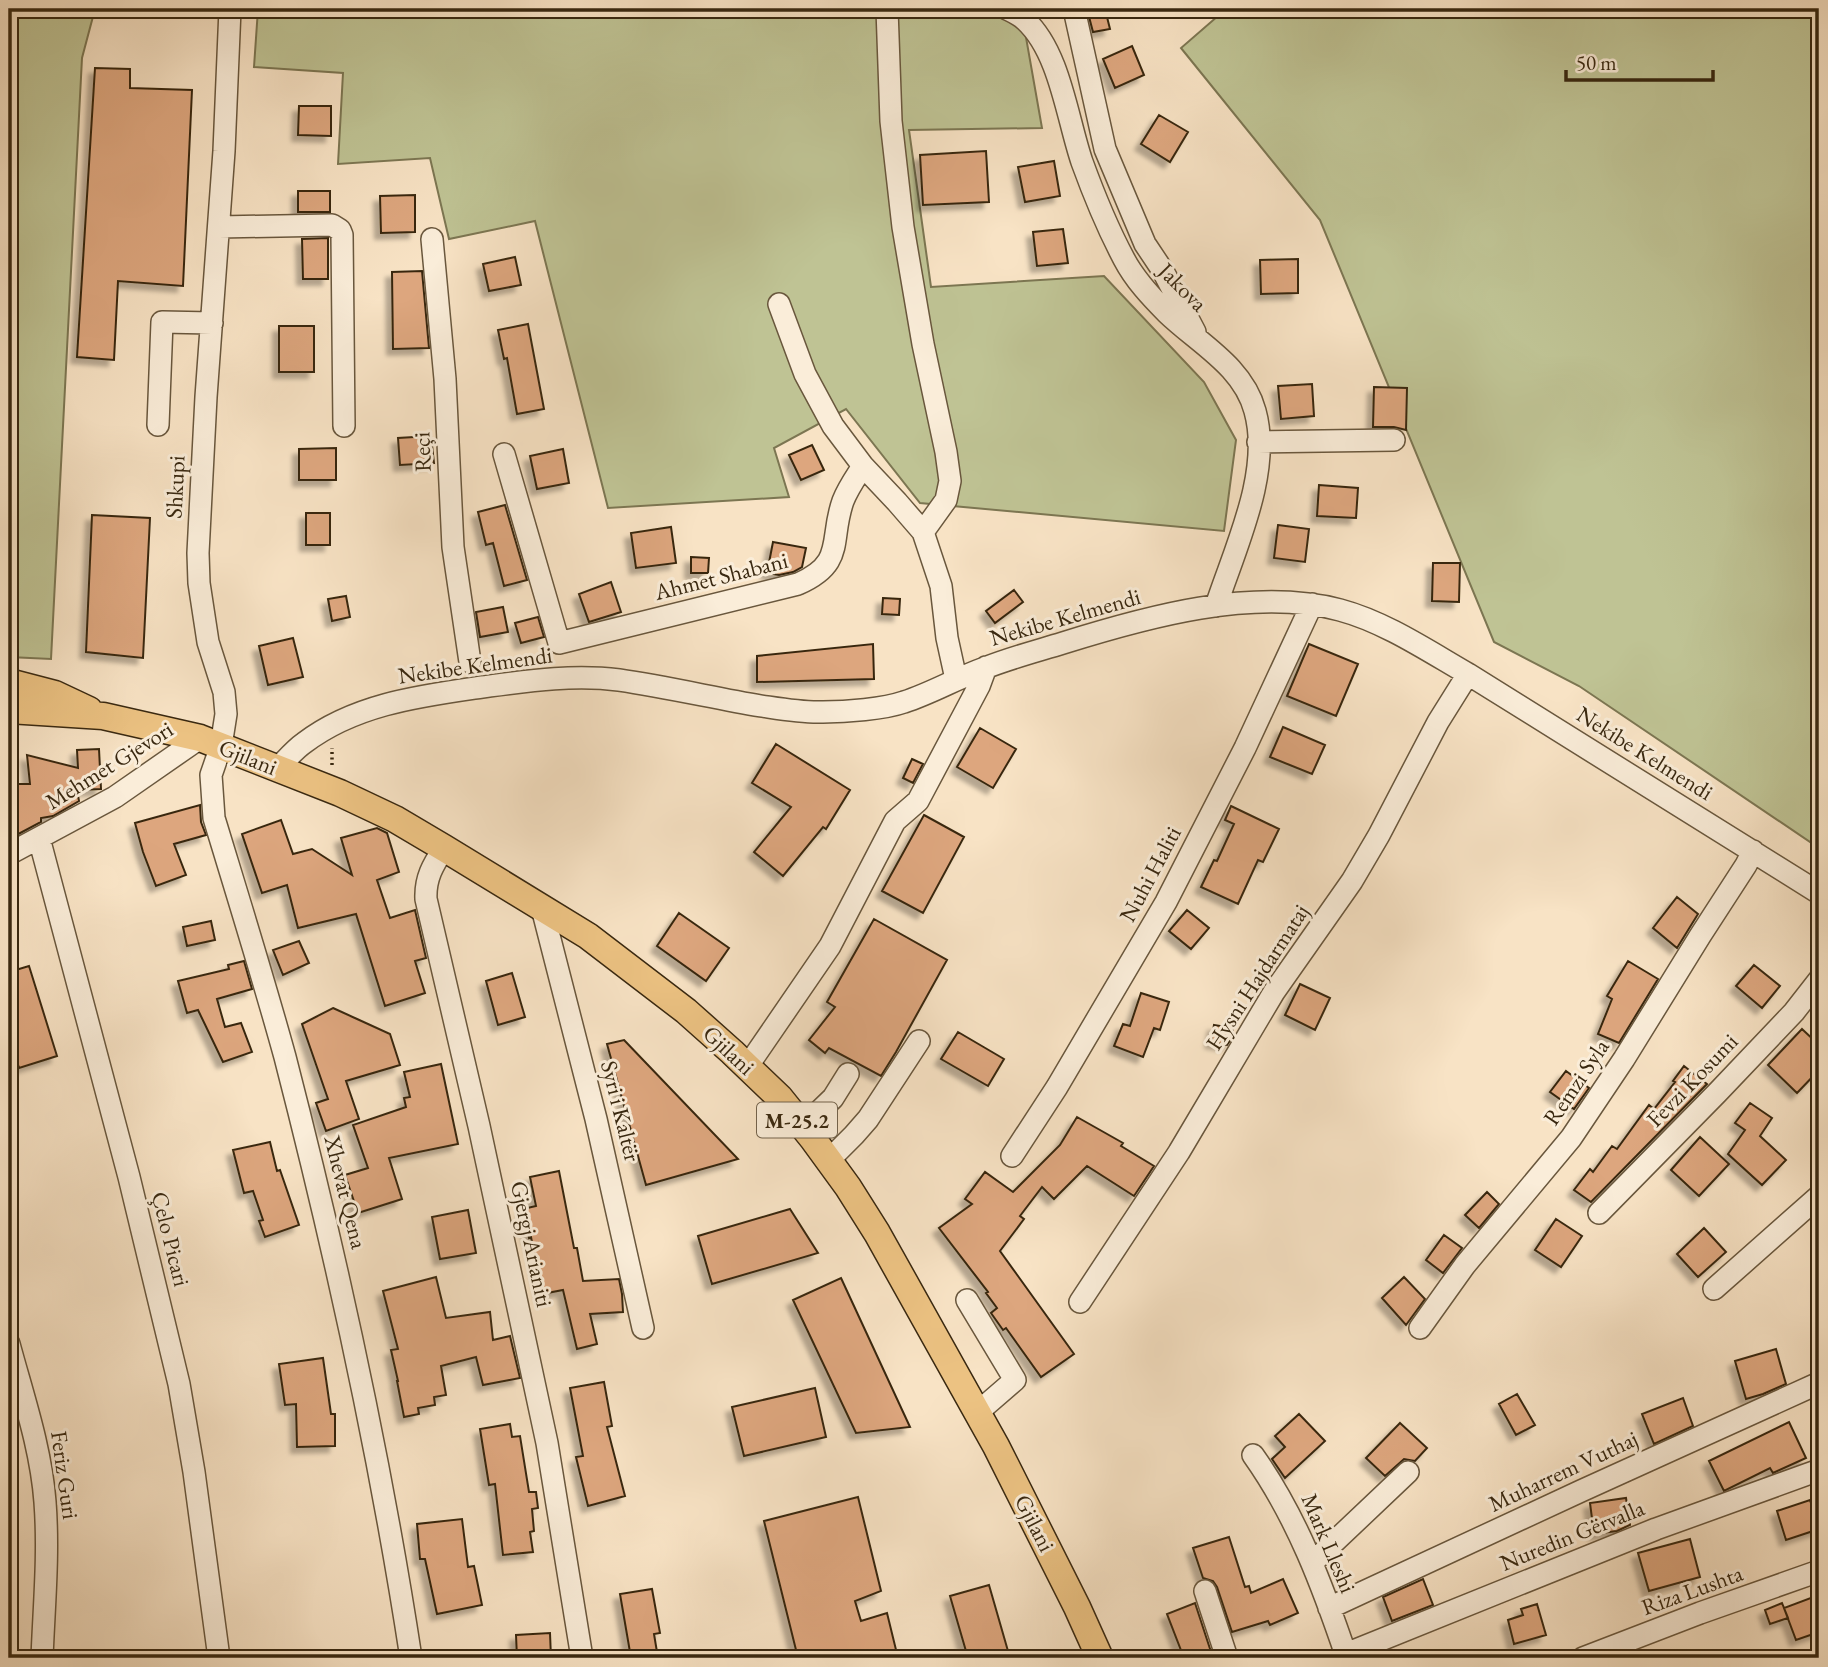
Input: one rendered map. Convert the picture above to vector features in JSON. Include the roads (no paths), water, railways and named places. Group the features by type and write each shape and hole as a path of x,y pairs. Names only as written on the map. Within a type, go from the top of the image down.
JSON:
{"main road":[{"name":"Gjilani","path":"9,682 55,694 103,716"},
{"name":"Gjilani","path":"9,710 103,716 210,742 340,793 444,848 589,936 695,1019 780,1098 828,1160 877,1233 978,1412 1100,1658"}],"street":[{"name":"Shkupi","path":"210,742 226,713 224,692 208,642 199,583 198,553 228,79 230,9"},
{"path":"887,9 891,121 903,227 950,481 946,500 923,532"},
{"name":"Jakova","path":"1007,9 1024,19 1040,37 1052,61 1083,162 1111,233 1126,262 1143,288 1168,314 1228,366 1255,409 1257,479 1250,508 1216,606"},
{"path":"1074,9 1105,149 1145,244 1163,271 1199,340"},
{"path":"219,227 332,225 340,230 344,426"},
{"name":"Reçi","path":"432,239 445,379 453,547 470,662"},
{"path":"779,304 805,374 833,426 863,466 923,532 941,586 947,638 956,679"},
{"path":"158,425 162,322 212,323"},
{"path":"1258,442 1394,440"},
{"name":"Ahmet Shabani","path":"504,454 559,643 814,578 827,566 834,550 843,501 863,466"},
{"name":"Nekibe Kelmendi","path":"277,769 302,744 325,729 366,710 433,694 532,680 615,680 822,713 901,703 986,667 1129,623 1216,606 1253,602 1312,604 1343,611 1415,643 1819,893"},
{"name":"Nuhi Haliti","path":"1013,1156 1166,902 1245,748 1312,604"},
{"path":"747,1067 830,946 895,821 918,801 979,686 986,667"},
{"name":"Hysni Hajdarmataj","path":"1080,1302 1179,1152 1274,992 1352,881 1438,722 1468,674"},
{"name":"Mehmet Gjevori","path":"9,854 210,742"},
{"name":"Xhevat Qena","path":"210,742 214,818 284,1054 337,1269 387,1513 411,1658"},
{"name":"Çelo Picari","path":"39,838 129,1177 179,1384 194,1472 219,1658"},
{"name":"Gjergj Arianiti","path":"444,848 427,878 426,899 479,1126 541,1417 582,1658"},
{"name":"Remzi Syla","path":"1420,1328 1465,1265 1571,1138 1624,1059 1753,851"},
{"name":"Syri i Kaltër","path":"542,908 596,1119 643,1328"},
{"name":"Fevzi Kosumi","path":"1599,1213 1794,1012 1819,980"},
{"path":"828,1160 868,1118 919,1041"},
{"path":"803,1127 833,1098 848,1074"},
{"path":"1714,1289 1819,1196"},
{"path":"967,1300 1015,1380 978,1412"},
{"name":"Feriz Guri","path":"9,1344 38,1454 45,1500 47,1549 42,1658"},
{"name":"Muharrem Vuthaj","path":"1329,1608 1819,1383"},
{"name":"Mark Lleshi","path":"1253,1455 1285,1504 1312,1563 1346,1656"},
{"name":"Nuredin Gërvalla","path":"1346,1656 1656,1529 1819,1470"},
{"path":"1312,1563 1408,1472"},
{"name":"Riza Lushta","path":"1583,1658 1819,1571"},
{"path":"1205,1591 1227,1658"}]}
